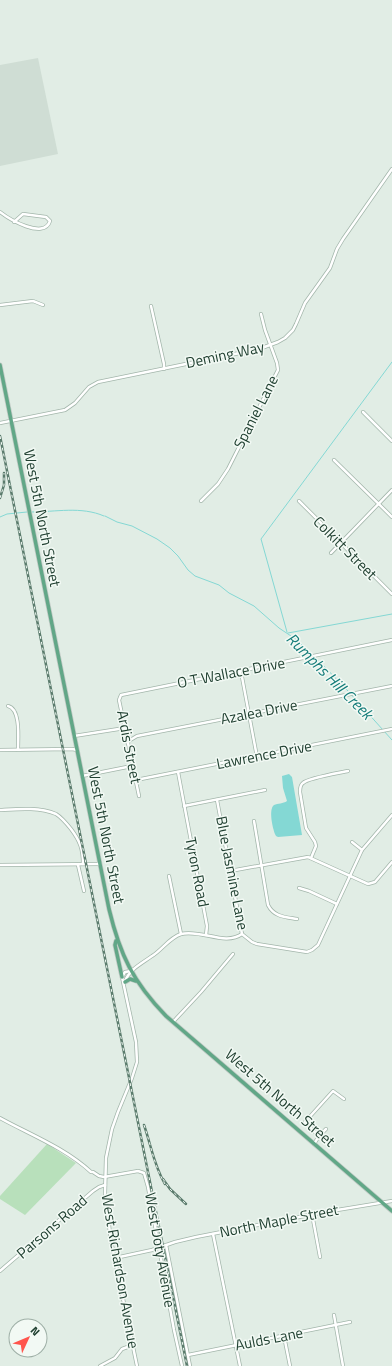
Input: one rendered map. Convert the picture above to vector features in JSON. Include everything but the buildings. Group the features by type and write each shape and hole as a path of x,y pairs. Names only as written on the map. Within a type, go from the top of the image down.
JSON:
{"main road":[{"name":"West 5th North Street","path":"0,365 108,909 116,940 137,981 152,1001 173,1022 392,1210"},
{"path":"116,940 115,945 122,977"},
{"path":"125,982 130,979 137,981"}],"street":[{"name":"Deming Way","path":"0,423 65,410 75,403 90,386 98,382 259,349 271,346 285,338 293,330 305,303 330,268 337,249 343,239 392,169"},
{"path":"0,212 14,222 28,227 46,227 50,221 46,216 23,214 14,222"},
{"path":"0,305 32,300 43,305"},
{"path":"151,306 164,369"},
{"name":"Spaniel Lane","path":"201,502 218,484 227,470 278,370 261,314"},
{"path":"363,412 392,441"},
{"path":"334,460 392,517"},
{"path":"331,553 392,490"},
{"name":"Colkitt Street","path":"299,502 392,594"},
{"name":"O T Wallace Drive","path":"120,698 121,695 127,693 239,672 392,640"},
{"path":"239,672 242,677 258,757"},
{"name":"Azalea Drive","path":"127,742 137,736 392,686"},
{"name":"Ardis Street","path":"120,698 124,728 139,796"},
{"path":"8,706 14,709 18,723 18,749"},
{"path":"74,736 124,728"},
{"name":"Lawrence Drive","path":"136,780 392,730"},
{"path":"0,750 72,748 77,750"},
{"path":"82,776 132,766"},
{"path":"311,858 316,846 306,828 300,792 302,783 309,779 348,771"},
{"name":"Tyron Road","path":"178,772 207,926 206,935"},
{"path":"184,807 265,790"},
{"name":"Blue Jasmine Lane","path":"218,800 242,934 257,944 299,951 313,952 318,945 362,850 392,814"},
{"path":"0,810 37,810 57,815 68,825 78,838 83,851 83,864"},
{"path":"254,821 268,905 276,915 297,919"},
{"path":"352,842 362,850"},
{"path":"230,871 305,857 311,858 368,884 372,884 392,862"},
{"path":"78,864 84,891"},
{"path":"0,865 100,864"},
{"path":"169,876 181,934"},
{"path":"299,888 337,904"},
{"path":"122,977 124,972 131,971 155,954 170,940 181,934 194,933 229,938 238,937 242,934"},
{"path":"173,1022 233,954"},
{"name":"West Richardson Avenue","path":"125,990 125,982 131,971"},
{"name":"West Richardson Avenue","path":"122,977 136,1042 137,1062 112,1130 107,1154 105,1185 107,1215 137,1366"},
{"path":"319,1136 305,1122 333,1091 344,1099"},
{"path":"0,1118 58,1148 90,1172 105,1177"},
{"path":"314,1144 326,1128"},
{"name":"West Doty Avenue","path":"105,1177 138,1171 144,1173 148,1186 182,1366"},
{"name":"Parsons Road","path":"0,1271 93,1191 105,1185"},
{"name":"North Maple Street","path":"115,1258 213,1234 312,1214 392,1201"},
{"path":"312,1214 320,1257"},
{"path":"213,1234 240,1366"},
{"path":"166,1245 190,1366"},
{"path":"334,1315 343,1366"},
{"name":"Aulds Lane","path":"188,1354 350,1322"},
{"path":"284,1336 290,1366"},
{"path":"100,1366 115,1358 122,1349 133,1345"}],"shaded area":[{"path":"38,58 58,154 0,166 0,65"}],"green space":[{"path":"47,1144 76,1163 25,1215 0,1199 0,1196"}],"water":[{"path":"289,774 292,777 302,835 278,837 276,836 274,830 271,811 274,805 287,801 283,788 282,776"}],"waterway":[{"path":"287,632 261,539 392,362"},
{"name":"Rumphs Hill Creek","path":"31,512 77,510 104,516"},
{"name":"Rumphs Hill Creek","path":"0,517 7,514 27,512"},
{"name":"Rumphs Hill Creek","path":"105,516 117,522 132,526 157,539 170,548 188,570 195,576 219,585 229,593 254,606 279,628 297,640 312,655"},
{"path":"288,633 392,614"},
{"name":"Rumphs Hill Creek","path":"315,657 392,740"}],"railway":[{"path":"0,436 187,1366"},
{"path":"0,498 4,485 4,473"},
{"path":"144,1125 155,1163 165,1184"},
{"path":"163,1179 170,1189 186,1204"}]}
